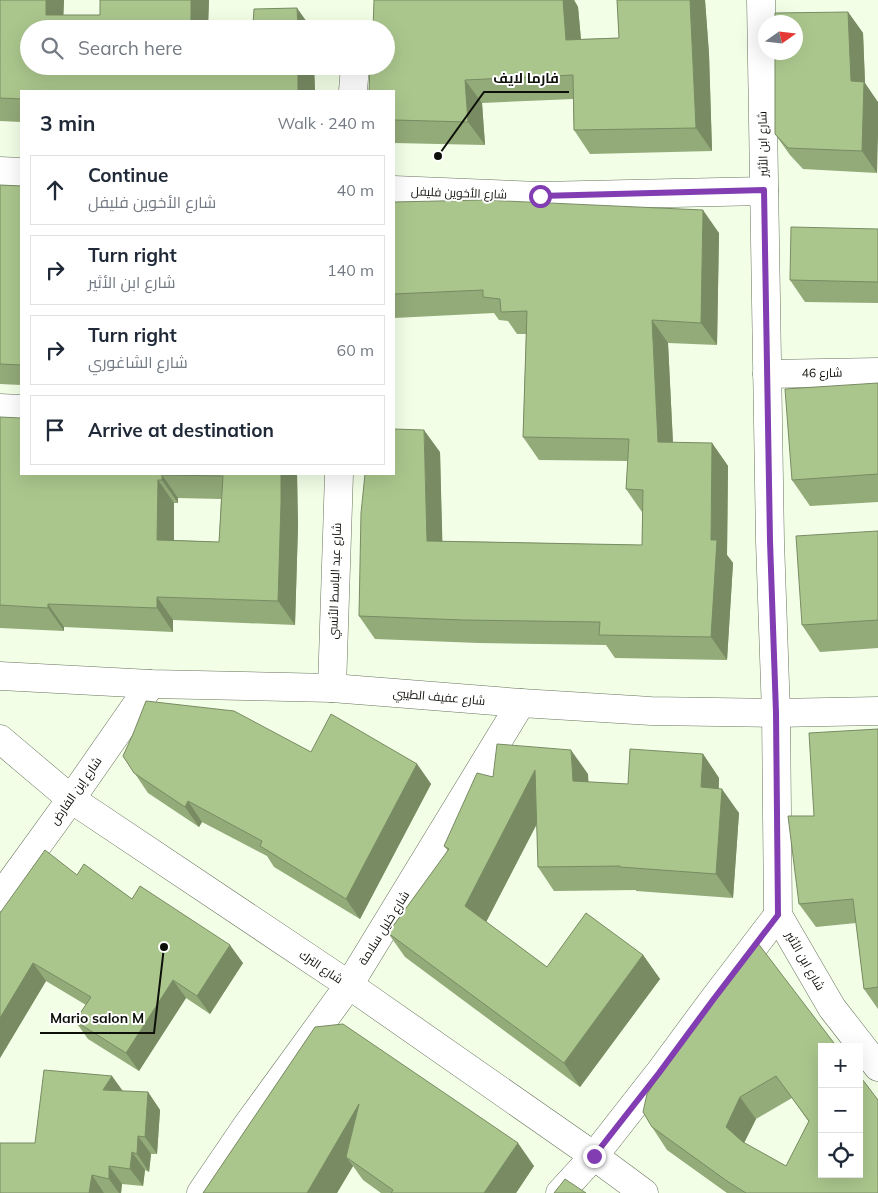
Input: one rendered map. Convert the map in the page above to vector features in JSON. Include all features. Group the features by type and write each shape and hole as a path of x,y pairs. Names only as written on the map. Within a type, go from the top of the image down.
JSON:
{"street":[{"name":"شارع ابن الأثير","path":"761,0 770,541 776,713 778,915 832,1008 878,1067"},
{"path":"353,90 354,75"},
{"path":"0,171 20,172"},
{"name":"شارع الأخوين فليفل","path":"395,190 540,196 764,190"},
{"name":"شارع 46","path":"767,374 878,372"},
{"path":"0,408 20,409"},
{"name":"شارع عبد الباسط الأنسي","path":"332,688 339,475"},
{"name":"شارع عفيف الطيبي","path":"0,676 151,684 332,688 521,704 651,711 776,713 878,711"},
{"name":"شارع إبن الفارض","path":"0,897 151,684"},
{"name":"شارع خليل سلامة","path":"201,1193 248,1124 349,985 521,704"},
{"name":"شارع الترك","path":"0,739 71,799 349,985 644,1193"},
{"path":"560,1193 594,1156 778,915"}],"building":[{"path":"0,0 46,0 46,15 100,15 100,0 191,0 191,20 20,20 20,75 298,75 298,90 20,90 20,99 0,98"},
{"path":"374,0 563,0 566,40 619,38 617,0 690,0 696,128 574,130 573,75 465,80 468,122 395,120 395,90 369,90 370,75 395,75 395,20 373,20"},
{"path":"297,8 298,20 253,20 254,9"},
{"path":"848,12 851,81 864,82 862,151 788,148 775,134 775,60 803,60 803,15 775,15 775,13"},
{"path":"0,185 20,186 20,365 0,364"},
{"path":"483,200 703,210 701,323 652,320 658,442 712,443 711,540 717,540 711,637 599,635 600,622 359,616 361,513 365,475 395,475 395,429 424,430 427,541 642,545 643,490 626,489 629,439 523,437 527,311 501,312 500,299 483,297 483,290 395,294 395,202"},
{"path":"791,227 878,229 878,282 790,280"},
{"path":"878,383 878,474 792,480 785,389"},
{"path":"0,417 20,418 20,475 162,475 281,475 278,601 157,597 157,608 48,604 48,608 0,605","holes":["162,475 223,476 219,542 157,540 158,480 162,480"]},
{"path":"878,531 878,620 802,625 796,536"},
{"path":"146,701 234,711 311,752 331,714 417,764 346,899 260,846 262,841 188,801 185,807 134,773 123,756"},
{"path":"878,729 878,987 864,989 853,899 799,904 788,816 814,816 809,733"},
{"path":"497,744 571,750 573,781 628,784 630,749 703,754 701,787 722,789 716,874 620,866 538,867 535,770 465,906 547,967 586,913 643,955 564,1063 388,933 449,849 444,846 477,773 493,777"},
{"path":"45,850 77,875 84,864 132,899 140,886 230,945 197,996 173,980 126,1053 75,1021 91,997 33,963 0,1018 0,913"},
{"path":"757,942 834,1043 818,1043 818,1178 863,1178 863,1080 878,1100 878,1193 746,1193 652,1127 643,1112 647,1094 706,1007","holes":["776,1076 809,1121 786,1166 743,1142 726,1127 740,1097"]},
{"path":"343,1024 518,1143 484,1193 391,1193 393,1190 346,1157 359,1104 307,1193 203,1193 315,1027"},
{"path":"44,1070 112,1076 103,1090 148,1092 145,1137 138,1136 137,1154 132,1152 130,1169 109,1166 109,1179 92,1175 89,1193 0,1193 0,1143 35,1143"},
{"path":"565,1179 586,1193 554,1193"}],"place":[{"name":"فارما لايف","path":"438,156"},
{"name":"Mario salon M","path":"164,947"}],"route":[{"path":"540,196 764,190 770,541 776,713 778,915 594,1156"}]}
